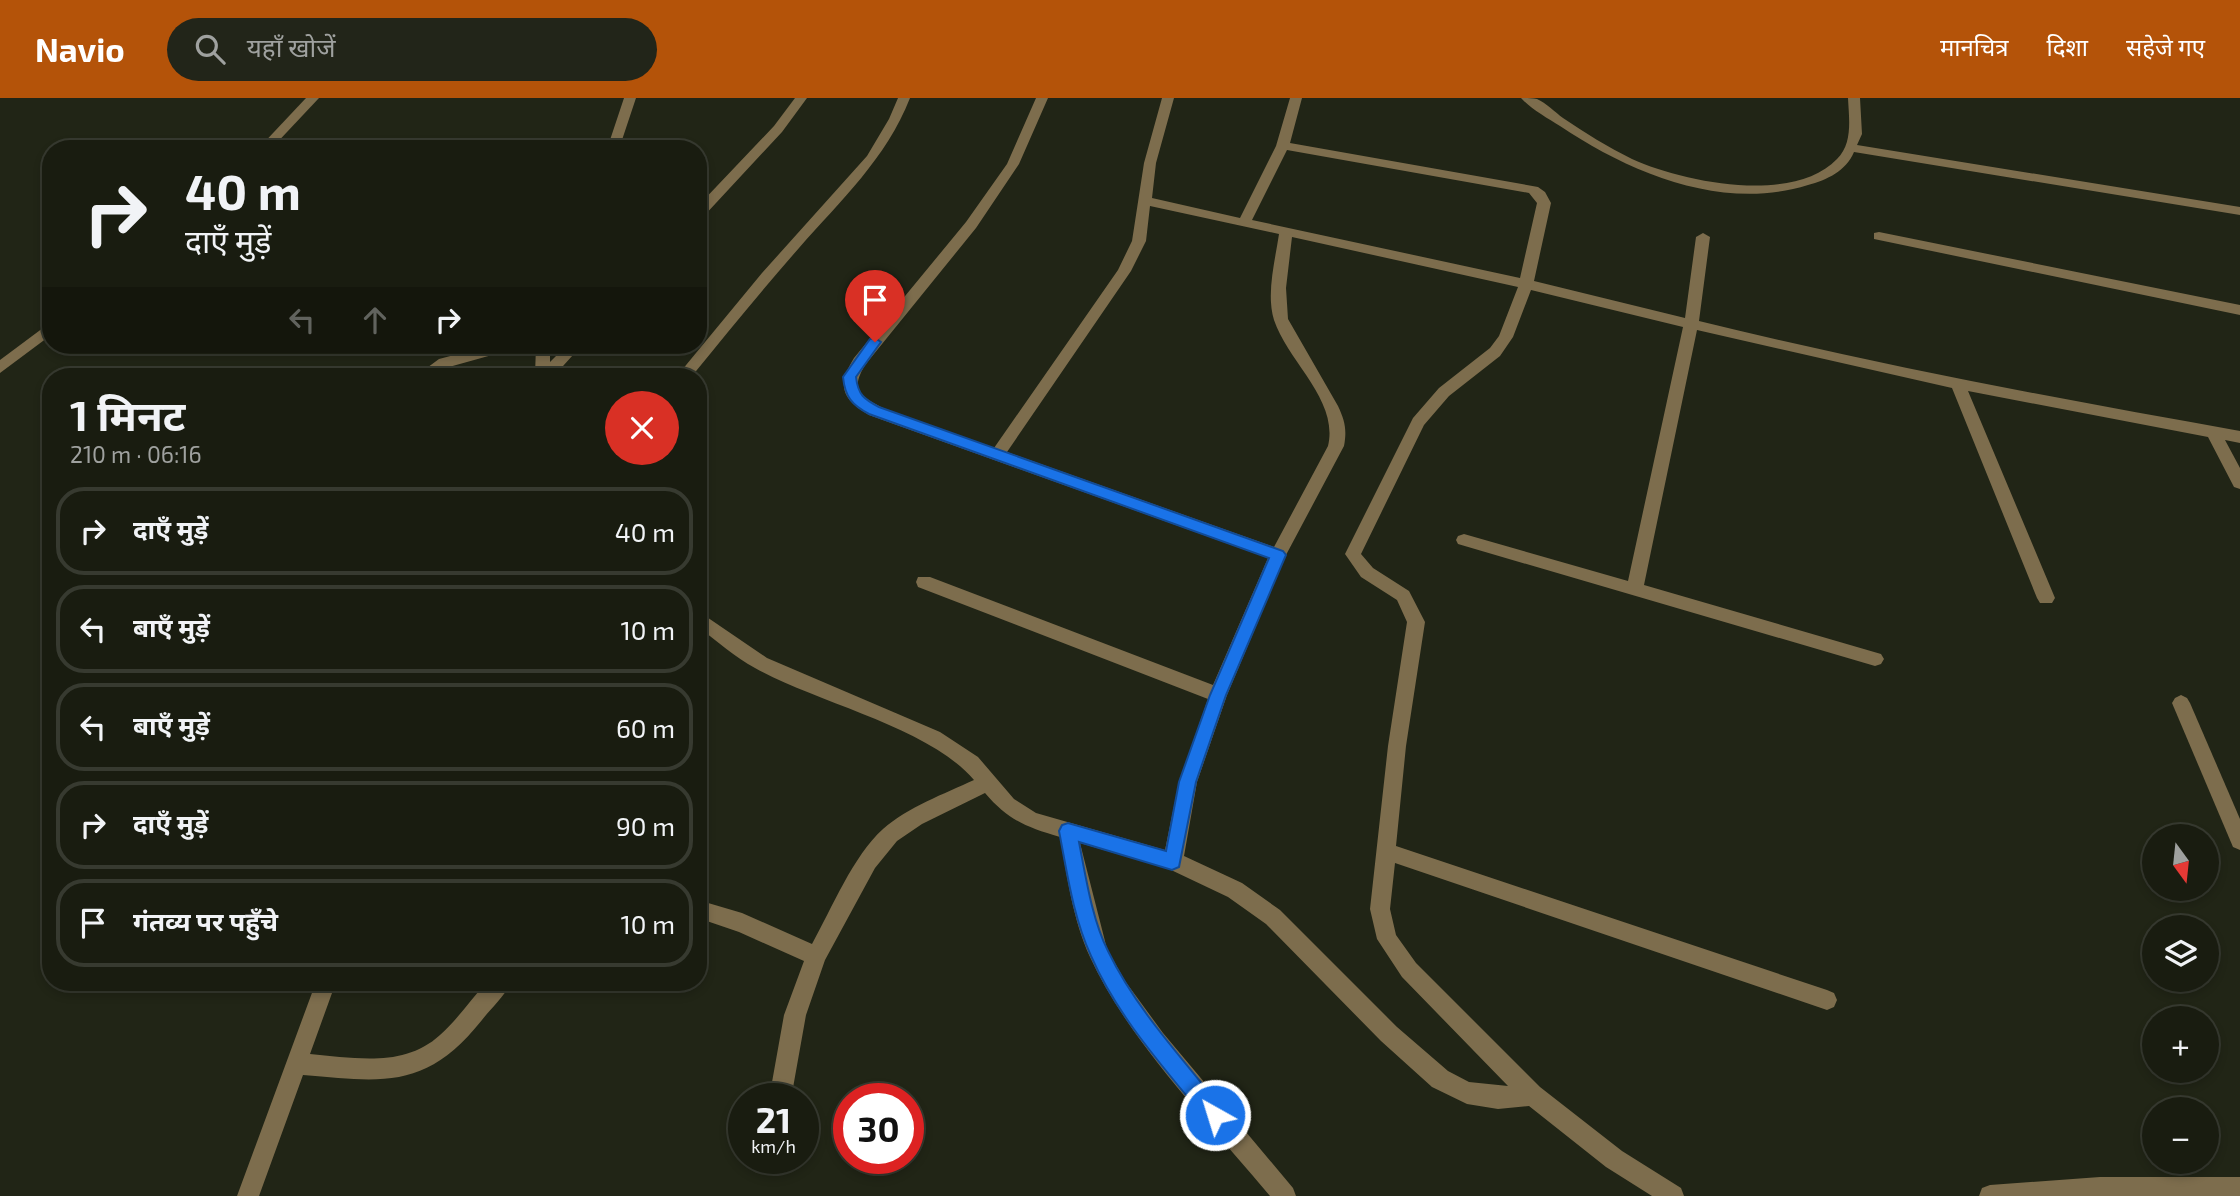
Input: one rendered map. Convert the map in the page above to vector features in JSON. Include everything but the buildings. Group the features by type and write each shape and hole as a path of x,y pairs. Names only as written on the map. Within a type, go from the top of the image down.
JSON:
{"street":[{"path":"273,140 313,98"},
{"path":"616,140 630,98"},
{"path":"707,204 778,129 801,98"},
{"path":"707,348 885,142 904,98"},
{"path":"1042,98 1013,164 971,225 849,377 851,390 858,402 874,411 1278,555"},
{"path":"998,454 1124,271 1139,241 1150,163 1168,98"},
{"path":"1244,224 1282,145 1296,98"},
{"path":"1527,98 1613,154 1661,174 1706,186 1747,189 1795,186 1813,182 1835,170 1851,148 1859,121 1854,98"},
{"path":"1282,145 1533,190 1540,195 1544,203 1526,284 1506,337 1494,352 1444,392 1418,422 1353,554 1357,567 1399,590 1411,603 1416,622 1397,746 1380,909 1387,939 1409,970 1532,1095 1614,1159 1673,1196"},
{"path":"1851,148 2240,211"},
{"path":"1145,201 1526,284 1958,384 2240,437"},
{"path":"1172,861 1188,782 1218,695 1278,555 1336,446 1339,430 1335,415 1290,343 1279,317 1286,233"},
{"path":"1879,236 2240,310"},
{"path":"1634,591 1691,324 1703,237"},
{"path":"0,368 42,334"},
{"path":"436,368 444,363 476,354"},
{"path":"552,368 566,354"},
{"path":"691,368 702,354"},
{"path":"1958,384 2046,598"},
{"path":"2213,432 2240,483"},
{"path":"1464,540 1875,659"},
{"path":"924,582 1218,695"},
{"path":"707,624 761,663 933,738 971,763 1007,805 1031,820 1172,861 1235,890 1273,917 1390,1034 1440,1079 1467,1093 1498,1097 1532,1095"},
{"path":"2180,703 2240,841"},
{"path":"782,1083 795,1015 816,956 868,862 890,835 915,818 986,783"},
{"path":"1068,831 1080,889 1098,952 1118,988 1155,1041 1285,1196"},
{"path":"1388,852 1827,1000"},
{"path":"707,912 742,923 816,956"},
{"path":"248,1196 323,991"},
{"path":"296,1064 383,1070 414,1065 440,1049 493,991"},
{"path":"1990,1196 2099,1188 2240,1188"}],"route":[{"path":"875,342 849,377 851,390 858,402 874,411 1278,555 1218,695 1195,761 1188,782 1172,861 1068,831 1080,889 1098,952 1118,988 1155,1041 1215,1115"}]}
